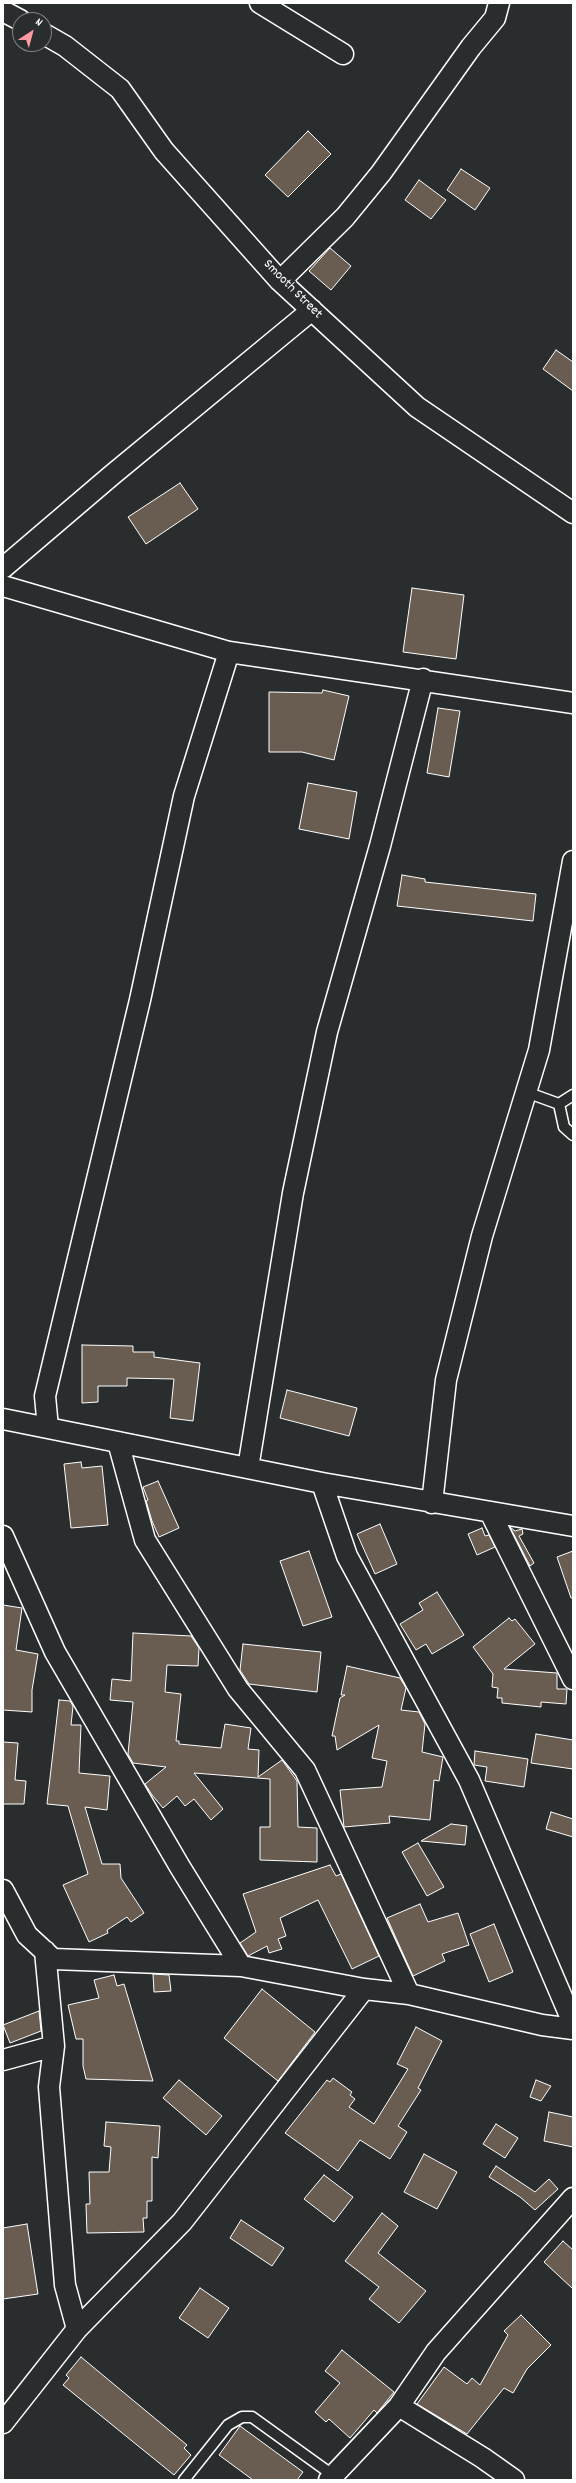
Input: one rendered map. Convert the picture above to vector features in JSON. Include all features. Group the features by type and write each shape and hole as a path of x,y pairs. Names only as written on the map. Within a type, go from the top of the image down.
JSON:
{"street":[{"path":"260,3 343,54"},
{"path":"280,281 345,217 381,173 471,47 495,18 499,3"},
{"path":"3,11 12,16"},
{"name":"Smooth Street","path":"52,39 65,46 120,89 164,151 280,281 416,408 573,513"},
{"path":"3,568 112,474 312,310"},
{"path":"3,586 228,652 423,679 573,703"},
{"path":"48,1428 45,1396 140,1000 184,796 228,652"},
{"path":"248,1468 293,1193 327,1032 380,846 423,679"},
{"path":"432,1503 446,1380 482,1236 539,1050 573,861"},
{"path":"3,1419 322,1483 491,1514 573,1526"},
{"path":"118,1442 145,1540 238,1689 306,1770 409,1994"},
{"path":"322,1483 347,1556 469,1780 573,2023"},
{"path":"491,1514 573,1679"},
{"path":"3,1536 55,1652 180,1867 241,1966"},
{"path":"3,1890 27,1935 53,1959 241,1966 364,1989 409,1994 542,2025 573,2029"},
{"path":"44,1951 54,2046 48,2087 65,2285 76,2329"},
{"path":"3,2423 76,2329 182,2222 364,1989"},
{"path":"3,2060 54,2046"},
{"path":"332,2478 398,2406 436,2352 573,2198"},
{"path":"398,2406 483,2458 514,2480"}],"lane":[{"path":"526,1092 559,1104"},
{"path":"559,1104 573,1095"},
{"path":"559,1104 564,1127 573,1135"},
{"path":"184,2480 228,2425 242,2418 252,2417 332,2478"}],"building":[{"path":"308,131 331,154 288,197 265,175"},
{"path":"461,169 490,188 475,210 447,190"},
{"path":"419,180 446,200 431,219 405,200"},
{"path":"330,248 351,266 331,290 309,271"},
{"path":"556,350 573,362 573,391 543,369"},
{"path":"180,483 198,509 146,544 128,517"},
{"path":"412,588 464,595 456,659 403,652"},
{"path":"323,690 349,696 334,760 302,752 269,752 269,692 322,693"},
{"path":"438,708 460,711 449,777 427,773"},
{"path":"308,783 357,792 349,839 299,829"},
{"path":"402,875 425,879 425,882 536,894 533,921 397,906"},
{"path":"82,1345 133,1346 133,1352 154,1352 154,1357 200,1363 193,1421 170,1418 174,1379 127,1378 127,1386 98,1386 98,1402 82,1403"},
{"path":"287,1390 357,1408 349,1436 280,1418"},
{"path":"81,1462 82,1468 102,1466 108,1525 71,1528 64,1464"},
{"path":"158,1481 179,1528 159,1537 152,1521 146,1501 148,1500 143,1487"},
{"path":"380,1524 397,1564 375,1574 357,1534"},
{"path":"510,1527 515,1531 522,1529 523,1534 519,1536 534,1563 530,1566"},
{"path":"482,1528 485,1536 489,1535 495,1547 477,1555 468,1534"},
{"path":"309,1551 332,1617 303,1626 280,1561"},
{"path":"573,1551 573,1598 571,1598 557,1557"},
{"path":"437,1592 464,1635 432,1654 426,1644 416,1650 400,1624 423,1610 419,1603"},
{"path":"3,1605 22,1608 16,1650 38,1654 32,1690 32,1712 3,1710"},
{"path":"509,1618 512,1621 515,1619 535,1644 504,1669 557,1673 557,1689 567,1689 566,1704 541,1702 541,1707 502,1703 502,1698 497,1698 498,1688 492,1687 493,1674 473,1647"},
{"path":"133,1633 191,1636 199,1648 198,1666 167,1665 165,1692 181,1694 176,1741 179,1741 179,1744 221,1748 225,1724 251,1728 248,1749 259,1750 258,1777 282,1760 297,1781 298,1827 317,1828 317,1862 260,1860 260,1827 270,1827 270,1779 194,1773 223,1809 211,1820 194,1799 185,1806 177,1796 163,1808 152,1795 145,1784 166,1767 133,1763 128,1754 133,1702 110,1700 112,1679 131,1681"},
{"path":"243,1644 321,1652 317,1692 249,1684 240,1670"},
{"path":"347,1666 400,1678 406,1688 401,1710 419,1712 425,1724 422,1752 443,1757 439,1781 434,1780 430,1820 389,1816 390,1823 344,1827 340,1790 382,1787 387,1761 372,1758 379,1725 337,1750 335,1736 332,1736 340,1698 345,1695 341,1695"},
{"path":"59,1700 70,1701 73,1706 71,1725 81,1725 79,1773 110,1776 107,1810 85,1807 102,1864 120,1864 121,1878 144,1913 131,1922 127,1917 107,1930 108,1933 89,1942 63,1885 88,1874 68,1806 47,1804"},
{"path":"536,1734 573,1740 573,1769 531,1763"},
{"path":"3,1742 18,1743 15,1780 26,1781 24,1804 3,1804"},
{"path":"475,1751 528,1759 524,1787 485,1781 487,1767 474,1765"},
{"path":"551,1812 573,1819 573,1837 546,1829"},
{"path":"451,1824 467,1826 465,1845 421,1841"},
{"path":"418,1843 444,1887 427,1896 402,1852"},
{"path":"330,1865 336,1876 341,1874 379,1956 352,1969 318,1900 280,1918 286,1936 278,1939 282,1949 269,1953 267,1946 248,1956 240,1943 256,1932 243,1894"},
{"path":"420,1904 428,1922 458,1913 469,1945 442,1954 445,1961 413,1976 387,1918"},
{"path":"494,1924 513,1972 489,1982 470,1934"},
{"path":"153,1974 169,1975 171,1991 154,1992"},
{"path":"114,1975 117,1986 124,1984 153,2081 86,2079 83,2066 83,2039 76,2039 68,2005 99,1998 94,1980"},
{"path":"262,1989 315,2032 278,2081 224,2038"},
{"path":"39,2011 41,2031 10,2043 3,2025"},
{"path":"416,2027 442,2041 418,2088 421,2090 398,2126 407,2132 390,2159 360,2140 338,2171 285,2133 327,2080 330,2082 333,2078 352,2092 350,2095 355,2099 349,2107 374,2124 408,2069 397,2064"},
{"path":"179,2080 222,2116 206,2135 163,2098"},
{"path":"536,2080 551,2086 541,2101 530,2097"},
{"path":"549,2112 573,2117 573,2147 544,2141"},
{"path":"106,2122 160,2126 158,2158 152,2157 152,2201 147,2201 147,2218 143,2218 144,2232 87,2233 86,2204 90,2204 89,2172 109,2172 111,2147 104,2146"},
{"path":"496,2124 518,2138 505,2158 483,2144"},
{"path":"424,2154 457,2172 437,2209 404,2192"},
{"path":"496,2166 535,2192 549,2179 558,2189 535,2210 520,2197 489,2177"},
{"path":"324,2175 353,2197 334,2222 304,2199"},
{"path":"382,2213 398,2226 378,2253 426,2291 399,2323 369,2299 379,2287 345,2261"},
{"path":"241,2220 284,2248 272,2266 230,2238"},
{"path":"27,2224 38,2294 3,2299 3,2228"},
{"path":"563,2241 573,2250 573,2289 544,2262"},
{"path":"200,2288 229,2308 208,2338 179,2318"},
{"path":"521,2315 551,2345 527,2369 513,2393 504,2388 467,2434 417,2404 444,2367 467,2384 472,2378 480,2385 508,2335 504,2331"},
{"path":"342,2350 394,2392 377,2413 374,2410 350,2438 329,2419 326,2422 315,2412 340,2383 325,2371"},
{"path":"81,2357 187,2445 184,2448 191,2455 174,2475 63,2385 69,2378 66,2375"},
{"path":"240,2426 303,2472 297,2480 253,2480 219,2455"}]}
